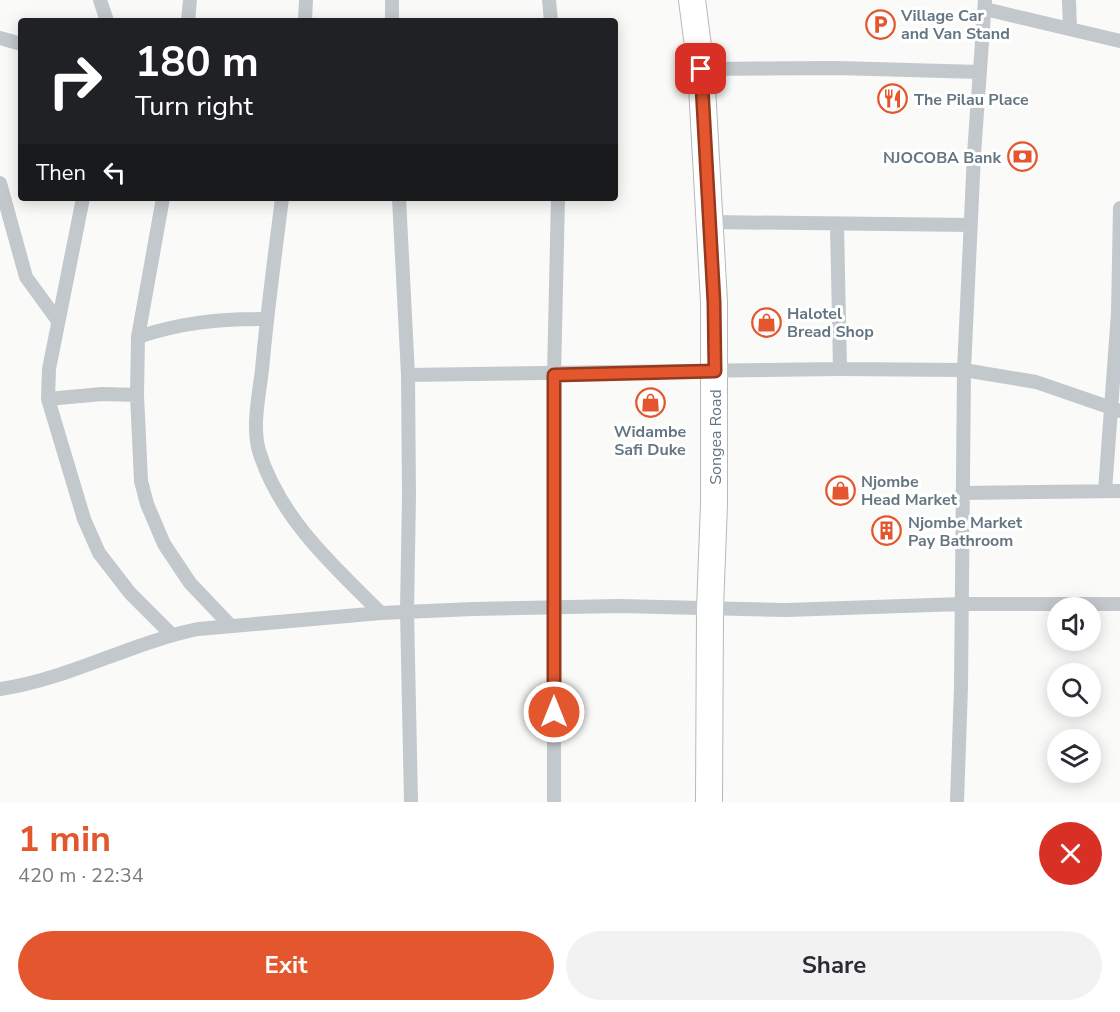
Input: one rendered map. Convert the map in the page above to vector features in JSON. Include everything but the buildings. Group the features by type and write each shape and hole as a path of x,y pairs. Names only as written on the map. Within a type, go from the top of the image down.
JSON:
{"highway":[{"name":"Songea Road","path":"692,0 701,69 715,371 709,802"}],"street":[{"path":"100,0 106,18"},
{"path":"188,18 190,0"},
{"path":"305,18 306,0"},
{"path":"392,0 392,18"},
{"path":"549,0 551,18"},
{"path":"1069,0 1070,29"},
{"path":"957,802 964,370 985,4 1070,29 1120,40"},
{"path":"0,38 18,43"},
{"path":"701,69 837,68 980,72"},
{"path":"0,183 26,277 58,321"},
{"path":"82,201 49,369 48,399 84,519 99,553 130,593 172,635"},
{"path":"162,201 138,337 137,395 141,481 156,529 164,544 190,584 230,625"},
{"path":"282,201 266,319 257,417 258,448 268,477 297,523 330,565 381,613"},
{"path":"399,201 408,375 407,611 411,802"},
{"path":"554,802 554,375 558,201"},
{"path":"1104,491 1115,410 1120,208"},
{"path":"709,222 971,225"},
{"path":"837,224 840,369"},
{"path":"138,337 166,327 198,321 266,319"},
{"path":"408,375 554,375 840,369 964,370 1036,382 1115,410"},
{"path":"48,399 102,394 137,395"},
{"path":"962,493 1120,492"},
{"path":"0,689 60,676 172,635 230,625 407,611 619,606 786,610 962,604 1120,604"}],"place":[{"name":"Village Car and Van Stand","path":"880,24"},
{"name":"The Pilau Place","path":"893,99"},
{"name":"NJOCOBA Bank","path":"1022,157"},
{"name":"Halotel Bread Shop","path":"766,322"},
{"name":"Widambe Safi Duke","path":"650,403"},
{"name":"Njombe Head Market","path":"840,490"},
{"name":"Njombe Market Pay Bathroom","path":"887,531"}],"route":[{"path":"554,712 554,375 715,371 714,302 701,69"}]}
